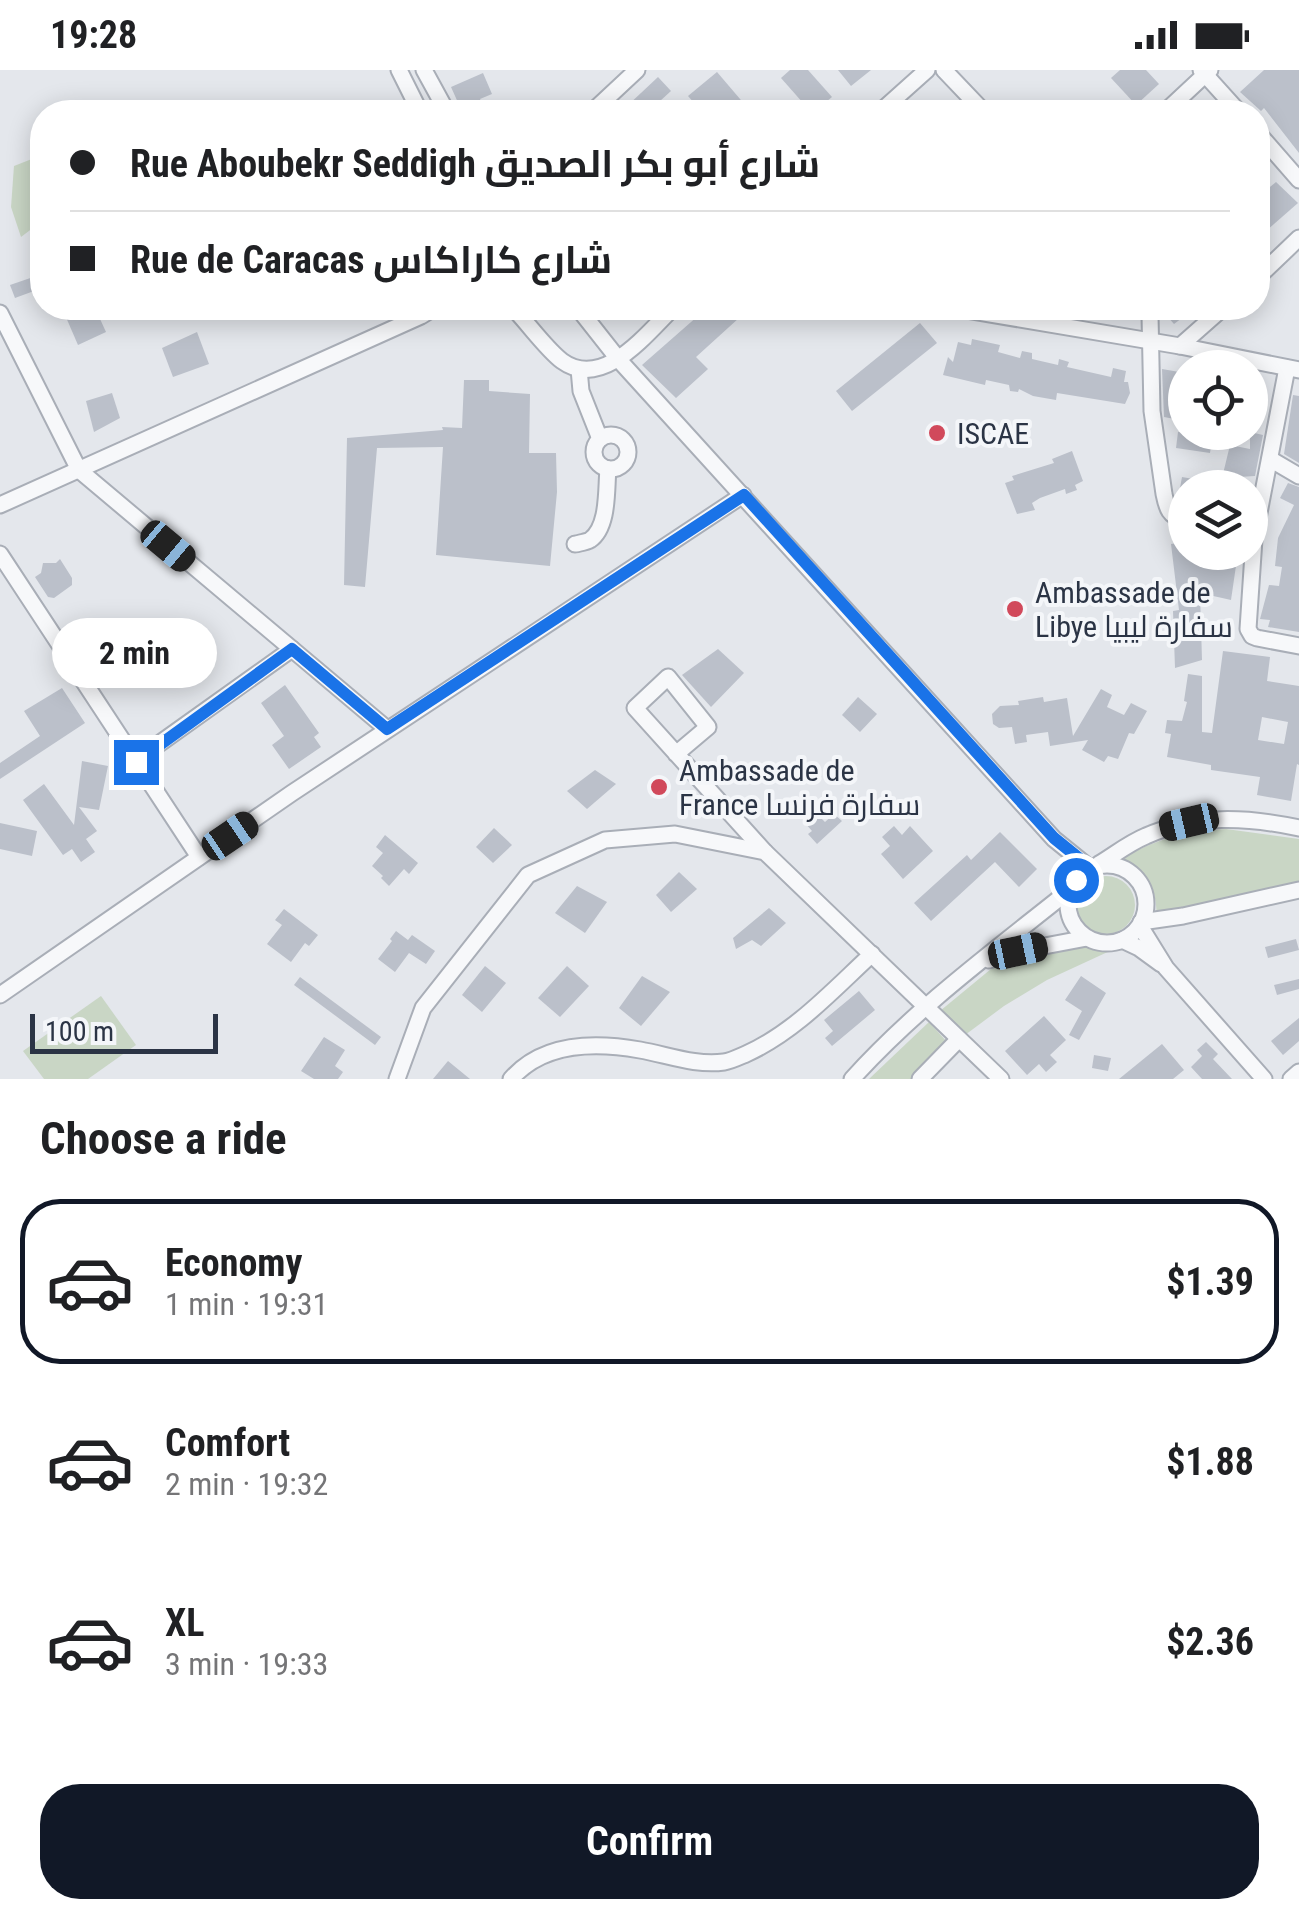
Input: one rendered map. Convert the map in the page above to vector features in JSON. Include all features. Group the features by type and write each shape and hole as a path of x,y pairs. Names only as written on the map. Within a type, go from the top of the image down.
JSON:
{"street":[{"path":"399,70 414,100"},
{"path":"424,70 441,100"},
{"path":"893,100 927,70"},
{"path":"944,70 973,100"},
{"path":"604,100 634,71"},
{"path":"1176,100 1205,71 1229,100"},
{"path":"1270,147 1299,180"},
{"path":"1270,266 1299,238"},
{"path":"0,313 80,470 387,729"},
{"path":"0,505 412,320"},
{"path":"524,320 562,360 579,369 594,369 619,360 661,320"},
{"path":"587,320 619,360 1054,838 1093,868 1118,867 1137,879 1146,900 1141,924 1166,968 1264,1079"},
{"path":"1034,320 1293,369 1268,470"},
{"path":"1149,320 1152,412 1168,506"},
{"path":"1180,346 1210,320"},
{"path":"579,369 581,392 600,438 594,452 601,466 608,469 628,459 627,444 615,435 600,438"},
{"path":"1270,459 1299,476"},
{"path":"575,544 590,540 599,530 608,469"},
{"path":"0,995 387,729 744,495"},
{"path":"0,554 199,857"},
{"path":"1251,570 1250,633 1256,638 1299,646"},
{"path":"136,762 292,649"},
{"path":"676,754 708,727 668,677 634,708 765,852 1001,1079"},
{"path":"852,1079 926,1005 1093,868 1142,837 1189,822 1241,819 1299,828"},
{"path":"398,1079 423,1008 528,875 605,840 675,834 765,852"},
{"path":"1054,838 1074,884 1068,905 1071,920 1081,934 1104,943 1122,940 1141,924 1299,890"},
{"path":"980,963 1018,951 1088,938"},
{"path":"1122,940 1166,968"},
{"path":"512,1079 544,1053 578,1046 637,1049 698,1062 727,1062 767,1044 817,1006 872,954"},
{"path":"920,1079 959,1039"},
{"path":"1291,1079 1299,1072"}],"green space":[{"path":"30,160 30,230 21,237 11,207 14,166"},
{"path":"1226,829 1299,839 1299,889 1157,919 1150,882 1121,860 1171,837"},
{"path":"1106,876 1127,884 1135,905 1127,926 1106,934 1085,926 1077,905 1085,884"},
{"path":"1086,945 1112,950 1047,980 961,1038 940,1011 991,969 1031,953"},
{"path":"101,996 136,1045 88,1079 44,1079 23,1051"},
{"path":"929,1022 957,1053 925,1079 869,1079"}],"building":[{"path":"790,70 808,70 832,97 800,100 781,78"},
{"path":"838,70 871,70 851,86"},
{"path":"1120,70 1146,70 1159,84 1141,100 1131,100 1111,78"},
{"path":"1264,70 1299,70 1299,153 1270,116 1270,100 1249,100 1240,92"},
{"path":"717,72 741,100 692,100 688,96"},
{"path":"483,73 492,94 481,100 457,100 451,87"},
{"path":"658,77 671,91 661,100 634,100"},
{"path":"1276,182 1298,203 1270,228 1270,187"},
{"path":"30,278 30,292 15,298 10,285"},
{"path":"67,320 100,320 106,332 78,345"},
{"path":"693,320 737,320 696,357 708,369 676,398 642,365"},
{"path":"920,323 937,343 852,411 836,391"},
{"path":"197,332 209,364 173,377 162,348"},
{"path":"972,339 1000,345 998,352 1020,358 1022,351 1032,353 1032,359 1058,365 1059,359 1069,362 1067,367 1111,377 1113,368 1126,371 1124,382 1128,382 1130,393 1125,404 1057,393 1056,400 1019,389 1010,391 1009,385 986,380 985,385 943,375 948,357 953,362 958,342 971,345"},
{"path":"1162,369 1168,370 1168,418 1164,417"},
{"path":"464,380 489,380 489,391 530,394 529,453 556,453 557,492 550,566 436,555 443,447 377,448 365,587 344,585 347,438 462,428"},
{"path":"112,393 120,418 94,432 86,401"},
{"path":"1293,395 1299,396 1299,463 1284,454"},
{"path":"1229,450 1260,450 1256,470 1224,470"},
{"path":"1072,451 1083,481 1075,485 1077,490 1066,494 1065,489 1040,498 1032,503 1035,510 1017,514 1005,483 1014,480 1012,476 1054,463 1052,459"},
{"path":"1288,483 1299,487 1299,632 1268,627 1270,620 1260,619 1269,585 1279,586 1282,567 1275,566 1278,538 1294,505 1280,498"},
{"path":"60,559 72,585 54,598 48,597 35,577 41,573 43,563"},
{"path":"1174,570 1235,570 1231,600 1200,593 1202,660 1175,668 1173,611 1179,610"},
{"path":"718,649 744,673 711,707 682,675"},
{"path":"1223,651 1270,657 1267,681 1299,686 1299,765 1291,801 1257,795 1260,777 1211,770 1211,765 1167,757 1171,734 1165,733 1167,720 1182,721 1188,674 1202,676 1202,732 1212,733","holes":["1262,717 1288,722 1284,744 1258,740"]},
{"path":"285,685 319,733 314,737 321,747 289,769 272,745 284,736 261,703"},
{"path":"62,688 85,723 0,779 0,763 40,736 24,711"},
{"path":"1101,689 1112,695 1107,707 1124,715 1131,703 1147,711 1134,734 1129,733 1118,759 1108,756 1104,762 1082,750 1088,740 1050,746 1048,732 1026,735 1027,742 1015,744 1012,727 999,728 993,724 992,714 1000,706 1043,697 1044,702 1067,698 1073,736"},
{"path":"858,697 877,714 860,732 842,715"},
{"path":"82,761 108,766 99,810 79,807 97,831 86,839 95,852 81,862 72,849 63,855 23,800 44,784 74,825"},
{"path":"595,770 616,784 587,809 567,791"},
{"path":"816,813 825,822 834,814 842,821 817,844 805,823"},
{"path":"0,823 37,831 32,856 0,849"},
{"path":"894,826 902,835 910,826 933,851 903,879 881,854 890,846 882,837"},
{"path":"494,828 512,845 493,863 476,847"},
{"path":"1000,832 1037,869 1019,887 995,862 931,921 914,903 967,855 971,860"},
{"path":"385,835 418,863 409,874 404,869 389,886 372,866 383,853 376,847"},
{"path":"679,872 697,889 671,912 656,895"},
{"path":"577,886 607,902 585,933 555,913"},
{"path":"769,908 786,923 761,946 752,940 736,949 733,938"},
{"path":"284,909 318,935 309,946 305,943 291,962 267,944 282,925 275,920"},
{"path":"396,931 408,940 412,935 435,951 426,964 409,953 395,972 378,959"},
{"path":"1296,939 1299,950 1268,958 1265,947"},
{"path":"485,966 506,983 482,1012 462,995"},
{"path":"567,966 589,986 560,1017 538,998"},
{"path":"642,976 670,992 641,1026 619,1008"},
{"path":"1081,976 1106,993 1079,1040 1069,1035 1082,1011 1065,1000"},
{"path":"300,977 381,1037 375,1045 294,985"},
{"path":"1299,979 1299,989 1277,995 1274,985"},
{"path":"859,991 875,1010 832,1046 825,1038 833,1031 824,1020"},
{"path":"1044,1016 1066,1040 1050,1055 1057,1062 1046,1072 1039,1064 1027,1075 1005,1051"},
{"path":"1299,1018 1299,1041 1283,1055 1271,1041"},
{"path":"324,1037 345,1050 335,1066 343,1072 338,1079 314,1079 301,1071"},
{"path":"1206,1042 1218,1054 1213,1059 1232,1079 1202,1079 1191,1067 1202,1056 1197,1050"},
{"path":"1162,1044 1184,1070 1173,1079 1119,1079"},
{"path":"1094,1055 1111,1058 1108,1071 1092,1068"},
{"path":"448,1061 470,1079 433,1079"}],"place":[{"name":"ISCAE","path":"937,433"},
{"name":"Ambassade de Libye سفارة ليبيا","path":"1015,609"},
{"name":"Ambassade de France سفارة فرنسا","path":"659,787"}],"route":[{"path":"136,762 292,649 387,729 744,495 1054,838 1091,868 1076,880"}]}
